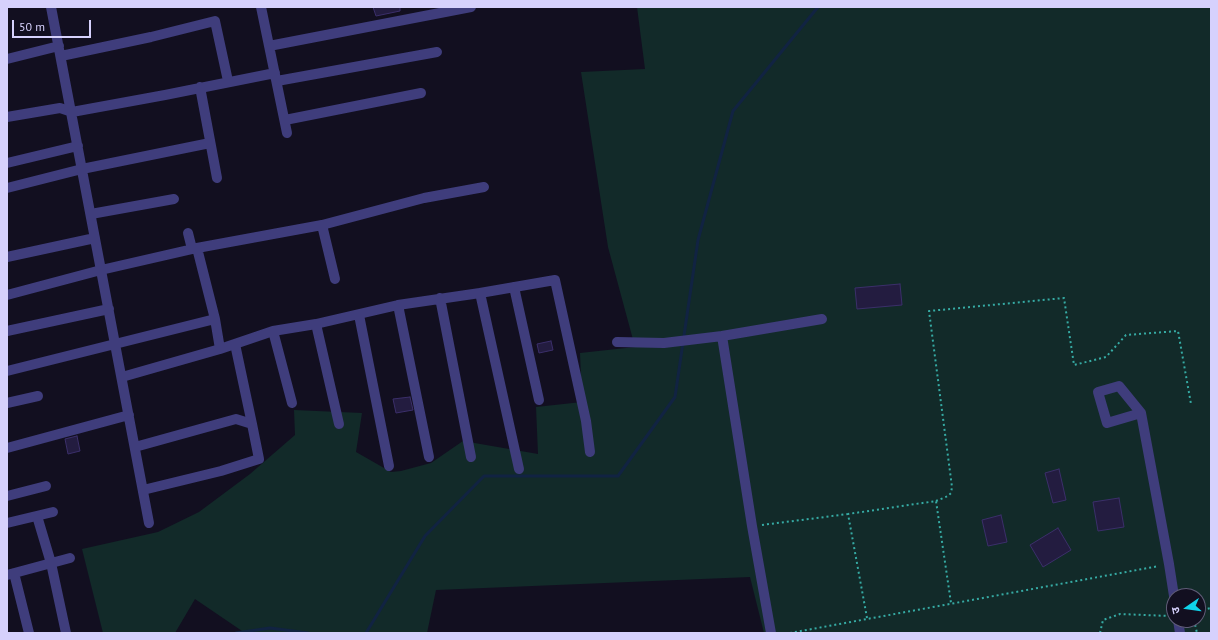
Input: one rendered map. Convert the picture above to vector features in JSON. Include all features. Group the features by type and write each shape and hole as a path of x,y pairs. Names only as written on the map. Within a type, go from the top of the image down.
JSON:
{"street":[{"path":"51,7 149,523"},
{"path":"261,7 287,132"},
{"path":"269,46 469,7"},
{"path":"7,59 151,37 215,21 228,81"},
{"path":"7,117 60,108 72,112 228,81 276,77 437,52"},
{"path":"200,87 217,178"},
{"path":"285,120 421,93"},
{"path":"7,188 82,169 210,143"},
{"path":"7,163 78,146"},
{"path":"7,295 101,270 195,248 322,225 424,198 484,187"},
{"path":"91,214 174,199"},
{"path":"322,225 335,279"},
{"path":"188,233 195,248 215,319 220,349"},
{"path":"7,257 95,238"},
{"path":"122,377 220,349 273,331 316,324 398,305 555,280 586,421 590,452"},
{"path":"514,287 539,400"},
{"path":"480,293 519,469"},
{"path":"440,298 471,457"},
{"path":"398,305 429,457"},
{"path":"7,332 109,309"},
{"path":"359,315 389,466"},
{"path":"7,371 215,319"},
{"path":"617,342 664,344 822,319"},
{"path":"316,324 339,424"},
{"path":"273,331 292,403"},
{"path":"722,336 752,526 771,633"},
{"path":"143,490 221,471 259,459 235,344"},
{"path":"7,403 38,396"},
{"path":"1141,412 1173,588"},
{"path":"7,448 129,415"},
{"path":"135,447 236,419 252,424"},
{"path":"7,496 46,486"},
{"path":"7,524 53,512"},
{"path":"37,516 51,563 66,633"},
{"path":"30,633 11,574 70,558"}],"path":[{"path":"752,526 936,501 948,496 951,493 952,487 929,311 1064,298 1074,365 1106,357 1126,335 1178,331 1191,404"},
{"path":"936,501 951,603"},
{"path":"848,514 867,618"},
{"path":"790,633 1169,564"},
{"path":"1100,633 1102,620 1120,614 1166,616"}],"green space":[{"path":"637,7 1211,7 1211,633 764,633 750,577 436,590 427,633 245,633 195,599 175,633 103,633 82,549 158,532 199,512 250,474 295,435 294,410 362,413 356,452 391,472 401,471 431,463 463,441 538,454 536,407 582,402 580,353 635,347 608,247 581,72 645,69"}],"building":[{"path":"373,7 400,7 400,11 376,16"},
{"path":"900,284 902,305 857,309 855,288"},
{"path":"551,341 553,350 539,353 537,344"},
{"path":"410,397 413,410 396,413 393,399"},
{"path":"77,436 80,451 68,454 65,439"},
{"path":"1059,469 1066,500 1053,503 1045,473"},
{"path":"1119,498 1124,527 1098,531 1093,502"},
{"path":"1001,515 1007,542 988,546 982,520"},
{"path":"1058,528 1071,550 1043,567 1030,545"}],"waterway":[{"path":"366,633 425,536 484,476 618,476 675,397 698,240 733,111 818,7"},
{"path":"236,633 270,628 308,633"}]}
